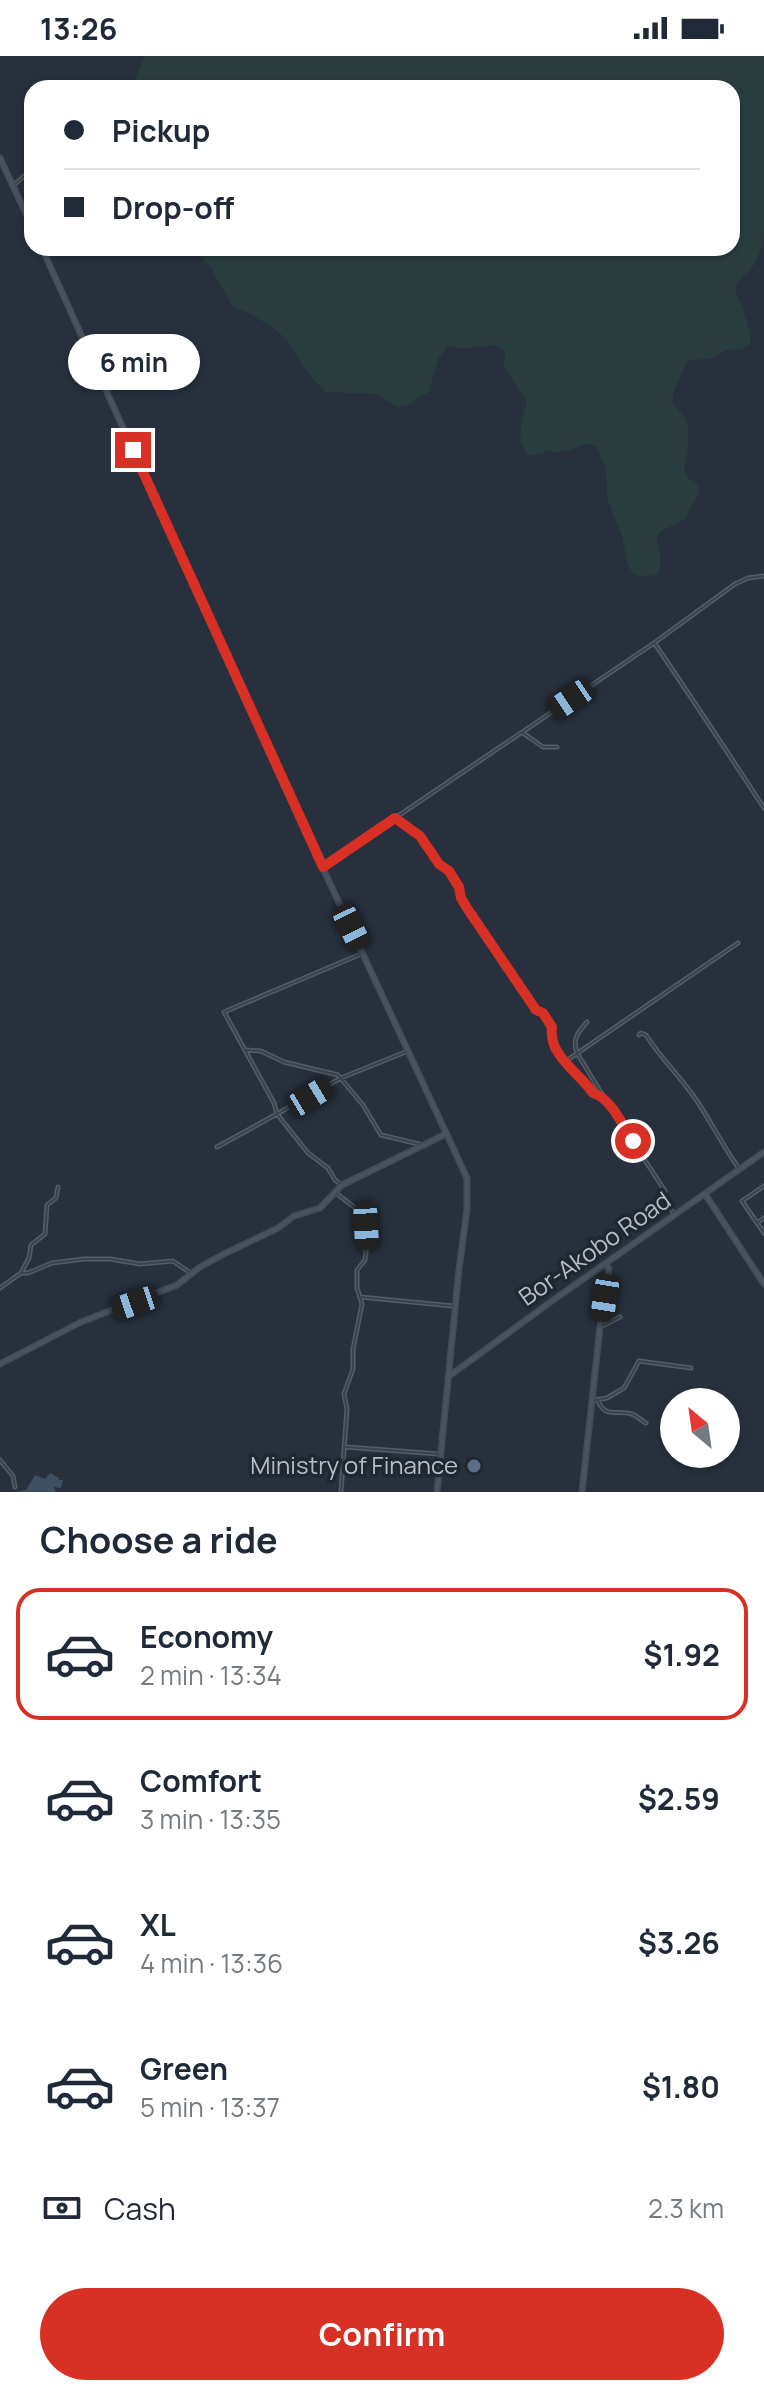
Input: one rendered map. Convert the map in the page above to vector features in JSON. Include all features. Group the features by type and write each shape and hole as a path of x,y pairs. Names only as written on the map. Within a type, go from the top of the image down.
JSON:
{"street":[{"path":"0,158 24,210"},
{"path":"13,186 24,176"},
{"path":"46,256 323,867 465,1171 469,1192 437,1492"},
{"path":"323,867 654,643 735,584 764,576"},
{"path":"654,643 764,808"},
{"path":"522,732 543,747 557,747"},
{"path":"395,818 420,836 439,864 449,871 467,908 536,1010 543,1013 552,1027 550,1033 558,1054 593,1093 598,1093 608,1103"},
{"path":"565,1062 738,943"},
{"path":"342,1185 328,1168 308,1153 277,1114 274,1103 224,1012 364,953"},
{"path":"587,1022 575,1037 577,1053 658,1178 665,1191 663,1197 674,1215"},
{"path":"639,1035 644,1033 658,1055 674,1069 739,1170"},
{"path":"245,1049 338,1075 363,1105 381,1135 424,1145"},
{"path":"217,1147 341,1078 409,1050"},
{"path":"0,1364 81,1322 177,1285 226,1253 278,1228 294,1216 320,1208 342,1185 446,1134"},
{"name":"Bor-Akobo Road","path":"448,1377 764,1152"},
{"path":"764,1186 742,1201 764,1233"},
{"path":"0,1288 21,1273 29,1258 31,1245 45,1234 47,1205 56,1198 58,1187"},
{"path":"336,1192 357,1208 365,1219 365,1260 357,1270 362,1304 353,1349 353,1369 344,1394 347,1409 341,1492"},
{"path":"705,1194 764,1284"},
{"path":"757,1223 764,1218"},
{"path":"21,1273 52,1263 110,1259 140,1264 173,1261 192,1274"},
{"path":"582,1492 609,1269 606,1264"},
{"path":"359,1297 455,1306"},
{"path":"600,1327 620,1317"},
{"path":"595,1400 607,1398 622,1389 639,1361 691,1368"},
{"path":"595,1400 611,1414 629,1413 646,1423"},
{"path":"345,1447 440,1454"},
{"path":"0,1460 13,1476 15,1487"}],"shaded area":[{"path":"144,56 764,56 764,235 756,262 736,287 750,344 709,359 690,360 674,391 672,402 685,417 688,427 684,470 688,478 697,483 699,493 685,519 657,536 661,560 658,574 644,577 634,574 628,566 622,536 607,498 606,468 596,446 587,444 562,452 548,451 529,456 524,450 520,430 527,402 504,367 505,352 502,348 493,345 463,349 448,346 439,357 428,393 412,404 398,407 376,394 325,392 305,369 287,340 251,314 232,306 210,266 198,256 740,256 740,80 136,80"}],"water":[{"path":"50,1473 63,1480 61,1488 54,1487 56,1492 15,1492 26,1490 35,1475 45,1479"}],"place":[{"name":"Ministry of Finance","path":"474,1466"}],"route":[{"path":"133,450 323,867 395,818 420,836 439,864 449,871 467,908 536,1010 543,1013 552,1027 550,1033 558,1054 593,1093 598,1093 608,1103 633,1141"}]}
